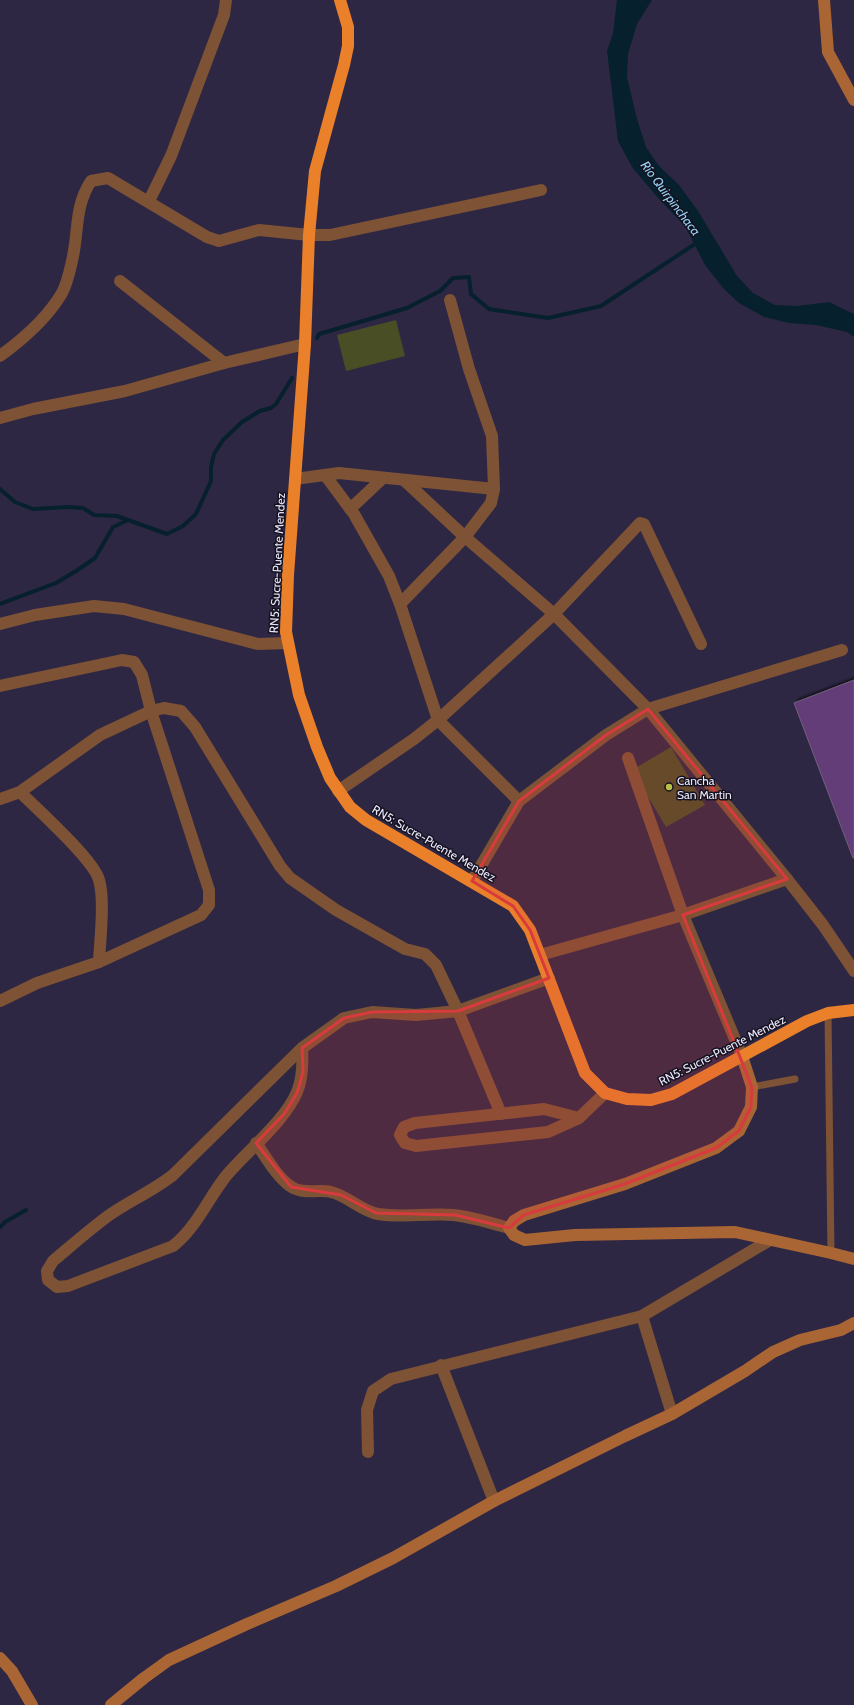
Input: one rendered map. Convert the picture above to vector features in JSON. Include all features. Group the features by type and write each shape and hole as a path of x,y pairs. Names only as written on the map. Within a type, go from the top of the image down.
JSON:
{"highway":[{"name":"RN5: Sucre-Puente Mendez","path":"340,0 348,27 348,46 315,171 309,235 305,344 288,575 286,632 299,695 319,753 330,778 350,806 366,820 472,881 512,906 530,930 585,1073 605,1093 627,1099 651,1100 672,1094 807,1021 828,1014 854,1010"}],"street":[{"path":"149,201 171,156 224,16 226,0"},
{"path":"824,0 828,52 854,100"},
{"path":"0,356 24,337 44,316 63,292 73,260 79,206 83,192 90,181 108,178 149,201 207,237 219,241 259,230 309,235 330,235 541,190"},
{"path":"120,281 224,363"},
{"path":"400,604 465,537 491,503 494,489 492,436 472,376 450,300"},
{"path":"0,418 33,409 124,391 224,363 305,344"},
{"path":"295,479 339,473 494,489"},
{"path":"325,475 350,509 389,576 400,604 438,720 519,801"},
{"path":"350,509 383,478"},
{"path":"404,480 465,537 554,614 648,709 787,878 854,971"},
{"path":"338,791 414,739 438,720 554,614 640,523 644,524 701,644"},
{"path":"0,624 35,616 94,606 124,609 258,644 288,643"},
{"path":"472,881 519,801 606,735 648,709 842,650"},
{"path":"0,686 122,660 134,662 142,675 151,711 209,890 209,905 202,915 99,962 37,983 0,1001"},
{"path":"0,799 20,792 100,735 151,711 164,708 181,712 195,727 280,866 290,878 336,910 404,950 425,954 436,966 458,1011 501,1114"},
{"path":"510,1228 514,1221 524,1215 625,1184 716,1148 739,1131 751,1107 752,1087 742,1056 684,915 628,758"},
{"path":"20,792 90,863 99,879 101,895 99,962"},
{"path":"540,955 684,915 787,878"},
{"path":"302,1048 303,1072 297,1093 284,1114 227,1175 185,1237 173,1246 68,1286 57,1287 48,1280 47,1271 53,1262 108,1216 160,1185 173,1175 302,1048 318,1035 344,1018 372,1012 416,1015 458,1011 549,978"},
{"path":"579,1118 544,1109 415,1123 404,1127 400,1135 405,1143 416,1146 548,1132 579,1118 605,1093"},
{"path":"256,1143 282,1179 291,1187 305,1192 326,1191 341,1195 376,1213 398,1216 433,1214 455,1215 510,1228 514,1235 525,1240 575,1235 735,1232 831,1253 854,1260"},
{"path":"368,1452 366,1410 373,1391 391,1379 441,1365 498,1353 642,1316 770,1240"},
{"path":"642,1316 672,1414"},
{"path":"111,1705 169,1660 247,1624 336,1586 393,1558 494,1501 624,1436 672,1414 745,1371 773,1352 800,1340 841,1330 854,1324"},
{"path":"441,1365 494,1501"},
{"path":"0,1658 12,1671 32,1705"}],"lane":[{"path":"828,1014 831,1253"},
{"path":"752,1087 795,1079"}],"highlighted area":[{"path":"648,709 787,879 683,915 752,1087 751,1107 739,1131 716,1148 625,1184 524,1215 509,1228 455,1215 376,1213 341,1195 291,1187 256,1143 284,1114 297,1093 303,1072 302,1048 344,1018 372,1012 458,1011 549,978 530,930 513,906 472,881 519,801 606,735"}],"green space":[{"path":"396,320 405,356 346,371 337,335"},
{"name":"Cancha San Martin","path":"671,747 705,805 666,827 632,770"}],"water":[{"name":"Río Quirpinchaca","path":"617,0 652,0 637,24 628,54 627,77 637,119 646,147 659,166 679,185 698,211 737,276 753,293 775,305 797,306 829,302 854,314 854,337 847,332 816,325 789,323 764,317 739,303 724,289 705,265 685,226 658,198 632,167 618,141 607,51 613,33"}],"building":[{"path":"854,680 854,858 853,858 794,703"}],"waterway":[{"path":"317,338 319,334 407,308 440,291 453,278 469,277 471,294 489,309 548,318 601,306 698,242"},
{"path":"0,489 15,502 33,509 68,507 83,508 94,515 117,516 167,534 183,526 196,514 211,481 211,467 214,454 223,440 242,422 260,411 271,408 276,404 292,378"},
{"path":"0,604 56,583 76,571 95,558 113,527 128,520"},
{"path":"0,1227 5,1222 26,1210"}],"place":[{"name":"Cancha San Martin","path":"669,787"}]}
